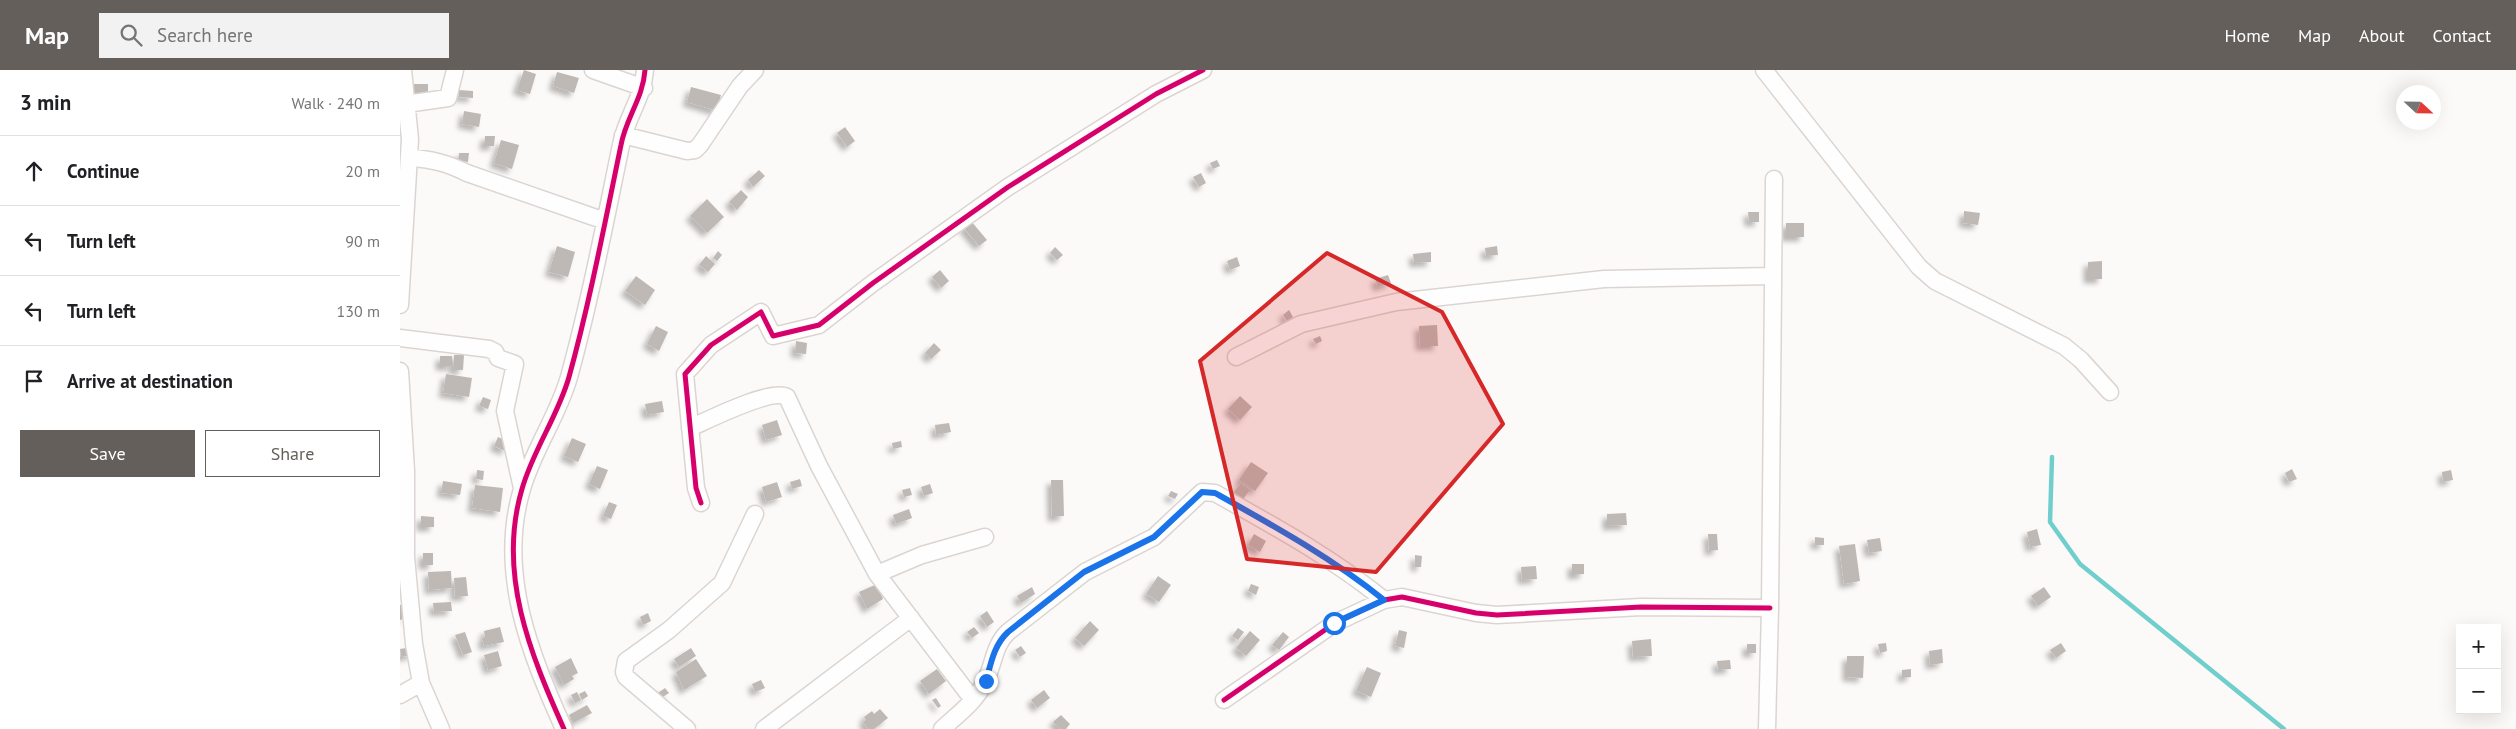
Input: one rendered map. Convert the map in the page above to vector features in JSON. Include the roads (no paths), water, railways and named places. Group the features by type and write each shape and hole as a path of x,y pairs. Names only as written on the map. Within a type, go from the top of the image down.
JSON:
{"street":[{"path":"400,305 410,158 403,70"},
{"path":"406,104 448,98 455,70"},
{"path":"593,70 644,88"},
{"path":"564,729 535,664 523,622 512,567 513,530 522,488 569,378 623,134 644,88 645,70"},
{"path":"623,134 687,151 695,150 700,146 740,86 755,70"},
{"path":"700,503 696,488 685,374 711,345 762,312 773,336 819,325 873,282 1008,187 1156,94 1203,70"},
{"path":"1764,70 1919,268 1935,281 2064,346 2081,360 2110,392"},
{"path":"410,158 447,163 467,173 605,221"},
{"path":"1767,729 1774,179"},
{"path":"1236,358 1301,324 1396,302 1604,279 1772,276"},
{"path":"400,338 489,349 495,352 498,358 515,364 505,411 522,488"},
{"path":"400,371 406,471 406,556 414,644 421,683 441,729"},
{"path":"690,428 734,408 780,394 787,397 819,466 877,574 973,700"},
{"path":"942,729 973,700 986,681 1001,638 1084,572 1154,537 1202,492 1215,493 1318,551 1348,571 1384,600"},
{"path":"687,729 626,677 624,666 626,661 669,630 722,583 755,514"},
{"path":"877,574 922,555 985,537"},
{"path":"1224,700 1334,623 1384,600 1402,597 1476,614 1497,615 1641,607 1770,608"},
{"path":"764,729 912,618"},
{"path":"400,695 421,683"}],"waterway":[{"path":"2052,457 2050,522 2080,564 2284,729"}]}
